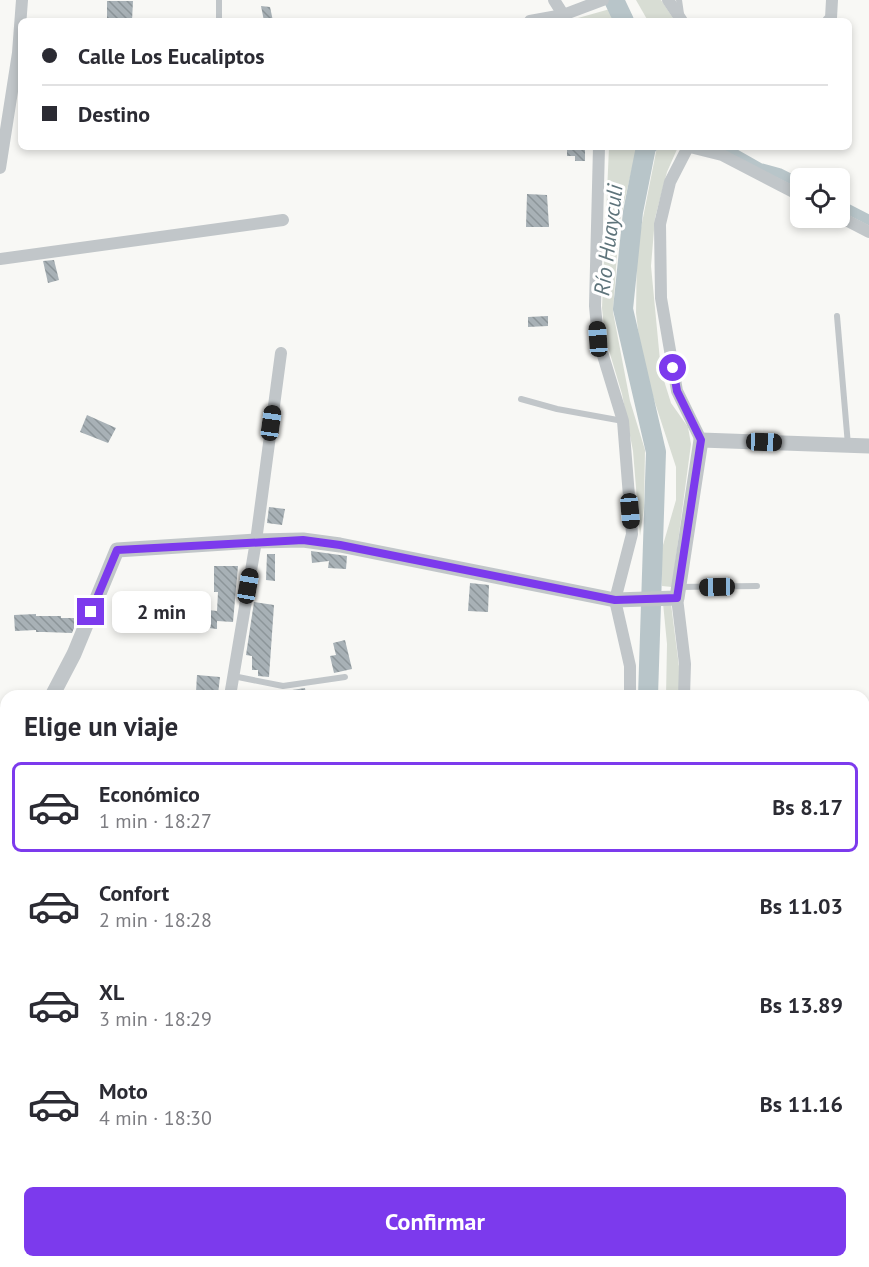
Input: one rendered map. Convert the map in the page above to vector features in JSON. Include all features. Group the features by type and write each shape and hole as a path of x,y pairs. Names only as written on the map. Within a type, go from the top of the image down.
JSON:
{"street":[{"path":"21,18 22,0"},
{"path":"554,0 565,18 601,1"},
{"path":"668,0 680,18"},
{"path":"831,18 832,0"},
{"path":"0,168 6,97 18,58"},
{"path":"599,150 595,306 598,339 623,421 632,534 621,599 630,666 630,690"},
{"path":"684,690 685,664 673,594 701,440 677,391 661,298 660,224 670,182 687,150"},
{"path":"701,150 722,155 790,190"},
{"path":"0,259 283,220"},
{"path":"850,222 869,232"},
{"path":"231,690 256,541 281,353"},
{"path":"701,440 869,446"},
{"path":"55,690 74,654 117,550 303,540 340,545 621,599 673,594"}],"lane":[{"path":"219,0 219,18"},
{"path":"679,0 682,18"},
{"path":"837,316 848,445"},
{"path":"521,399 557,409 623,421"},
{"path":"673,594 757,586"},
{"path":"232,676 283,686 345,677"}],"shaded area":[{"path":"636,0 661,0 673,18 646,18"},
{"path":"610,9 614,18 578,18"},
{"path":"609,150 636,150 619,225 613,312 630,401 645,450 644,508 640,536 633,451 622,394 605,337 602,308"},
{"path":"656,150 677,150 667,172 655,218 651,266 661,371 671,403 688,427 691,444 672,587 662,586 661,552 676,500 676,467 642,363 636,313 637,248"},
{"path":"663,603 671,604 681,682 680,690 666,690 667,644"}],"building":[{"path":"107,1 133,1 132,18 107,18"},
{"path":"261,6 270,7 272,18 263,18"},
{"path":"567,150 585,150 585,161 575,161 575,156 567,156"},
{"path":"527,194 547,195 549,227 526,227"},
{"path":"54,260 59,280 48,283 43,261"},
{"path":"548,316 548,326 528,327 528,317"},
{"path":"87,415 116,428 108,443 80,432"},
{"path":"269,507 285,509 282,525 267,523"},
{"path":"311,551 347,556 346,569 328,568 329,561 312,563"},
{"path":"267,554 275,554 275,581 266,580"},
{"path":"214,566 238,566 233,622 217,621 217,629 201,627 202,617 207,617 208,610 217,611 218,592 214,592"},
{"path":"470,583 489,585 488,612 468,611"},
{"path":"254,602 274,605 269,677 258,676 258,670 252,670 252,656 246,655"},
{"path":"36,614 36,616 78,618 72,633 15,631 14,615"},
{"path":"345,640 352,669 334,673 330,656 336,655 333,643"},
{"path":"197,675 220,677 218,690 196,690"}],"waterway":[{"name":"Río Huayculi","path":"614,0 623,18"},
{"name":"Río Huayculi","path":"645,150 633,212 623,309 656,452 648,690"},
{"path":"728,150 760,168 790,178"},
{"path":"850,210 869,220"}],"route":[{"path":"91,612 117,550 256,541 303,540 340,545 615,600 677,598 701,440 677,391 673,368"}]}
